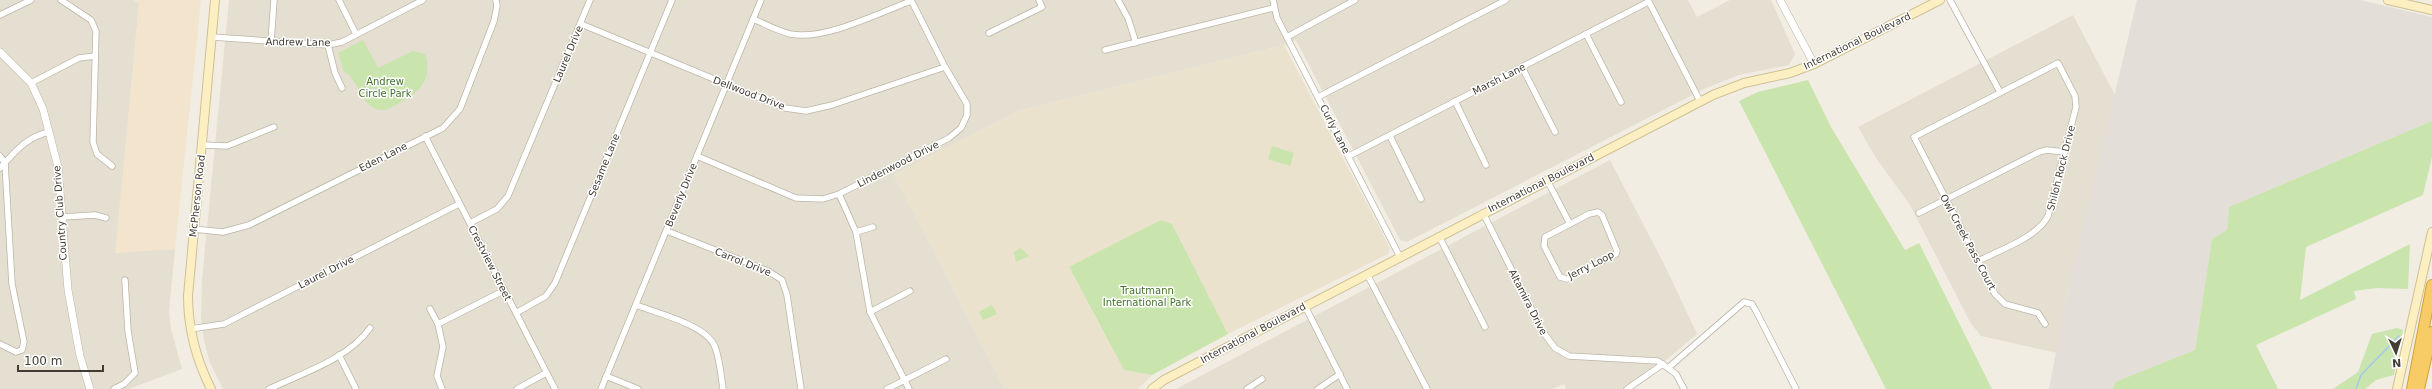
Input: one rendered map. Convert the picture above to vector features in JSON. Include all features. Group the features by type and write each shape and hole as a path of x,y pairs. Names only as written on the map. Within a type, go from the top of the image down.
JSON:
{"highway":[{"path":"2412,389 2432,285"},
{"path":"2419,389 2432,332"}],"main road":[{"name":"McPherson Road","path":"210,389 198,361 190,329 188,296 215,0"},
{"name":"International Boulevard","path":"1152,389 1164,380 1700,101 1734,85 1790,73 1814,64 1940,0"},
{"path":"2388,0 2432,10"},
{"path":"2397,389 2432,232"}],"street":[{"path":"0,15 31,0"},
{"path":"61,0 91,20 96,31 93,142 97,154 112,166"},
{"path":"271,42 274,0"},
{"path":"339,0 356,34"},
{"name":"Andrew Lane","path":"212,37 328,45 342,42 423,0"},
{"name":"Eden Lane","path":"193,230 223,232 249,225 443,128 460,109 494,21 497,6 496,0"},
{"name":"Laurel Drive","path":"470,223 497,209 508,196 590,0"},
{"name":"Sesame Lane","path":"516,313 546,296 555,283 672,0"},
{"name":"Beverly Drive","path":"601,389 761,0"},
{"path":"989,33 1042,6 1038,0"},
{"path":"1118,0 1128,18 1136,43"},
{"name":"Curly Lane","path":"1273,0 1273,8 1287,37 1400,257"},
{"path":"1287,37 1355,0"},
{"path":"1318,96 1506,0"},
{"path":"1780,0 1814,64"},
{"path":"1950,0 2000,92"},
{"path":"753,19 790,34 806,35 835,29 911,1"},
{"name":"Lindenwood Drive","path":"697,156 796,198 823,199 839,194 949,138 961,128 967,114 967,104 944,67 911,1"},
{"path":"1648,1 1700,101"},
{"name":"Marsh Lane","path":"1349,156 1648,1"},
{"path":"1106,50 1273,8"},
{"name":"Dellwood Drive","path":"581,24 785,108 806,111 832,105 944,67"},
{"path":"1586,34 1621,102"},
{"path":"328,45 335,73 342,88"},
{"name":"Country Club Drive","path":"0,52 31,83 43,109 58,167 68,290 80,356 90,389"},
{"path":"31,83 79,58 95,56"},
{"name":"Shiloh Rock Drive","path":"1978,261 2036,232 2045,224 2051,209 2076,102 2058,62 2000,92"},
{"path":"1522,67 1555,132"},
{"name":"Owl Creek Pass Court","path":"2000,92 1914,137 1945,199 2000,299 2012,306 2038,314 2044,324"},
{"path":"1455,101 1486,165"},
{"path":"202,145 227,146 274,127"},
{"path":"0,168 26,141 35,135 49,132"},
{"name":"Crestview Street","path":"425,136 503,291 555,389"},
{"path":"1390,136 1421,199"},
{"path":"1919,213 2039,152 2047,150 2064,152"},
{"path":"0,156 5,163 12,284 24,342 22,350 16,352 0,344"},
{"path":"1547,180 1570,224"},
{"path":"839,194 856,232 870,312 909,389"},
{"name":"Laurel Drive","path":"190,329 224,324 459,204"},
{"name":"Jerry Loop","path":"1598,212 1602,215 1617,251 1616,254 1568,279 1560,277 1543,241 1545,237 1570,224 1589,214 1598,212"},
{"name":"Altamira Drive","path":"1483,214 1543,332 1555,348 1569,356 1652,360 1665,366"},
{"path":"62,217 96,215 106,218"},
{"path":"856,232 873,227"},
{"name":"Carrol Drive","path":"667,231 768,271 782,280 787,295 801,389"},
{"path":"1439,236 1485,327"},
{"path":"1367,274 1427,389"},
{"path":"114,389 124,384 135,373 128,331 125,280"},
{"path":"438,324 503,291"},
{"path":"870,312 910,291"},
{"path":"1627,389 1665,366 1744,302 1752,304 1796,389"},
{"path":"636,305 695,327 710,338 718,354 723,389"},
{"path":"1305,306 1348,389"},
{"path":"430,309 438,324 443,347 437,376 442,389"},
{"path":"269,389 339,355 361,340 370,328"},
{"path":"339,355 356,389"},
{"path":"887,389 946,359"},
{"path":"1665,366 1676,374 1684,389"},
{"path":"517,389 546,373"},
{"path":"1318,389 1340,374"},
{"path":"606,376 638,389"},
{"path":"1247,389 1262,378"}],"shaded area":[{"path":"0,0 133,0 139,4 116,252 175,249 169,311 171,329 182,369 129,389 0,389"},
{"path":"133,0 201,0 175,249 115,253 139,4"},
{"path":"229,0 1688,0 1697,17 1730,0 1771,0 1795,54 1789,65 1739,75 1706,88 1407,242 1400,240 1296,40 1284,45 1018,111 894,175 1005,389 223,389 210,363 204,341 201,318 202,280"},
{"path":"2137,0 2360,0 2432,17 2432,121 2229,207 2227,230 2212,239 2195,350 2115,382 2113,389 2049,389 2065,304"},
{"path":"2073,15 2115,95 2065,304 2057,353 1981,336 1970,322 1910,205 1876,158 1858,127"},
{"path":"1284,45 1390,248 1388,254 1228,334 1172,224 1069,268 1124,370 1152,375 1138,389 1005,389 894,175 1018,111"},
{"path":"1610,160 1666,268 1697,334 1666,360 1623,389 1566,389 1564,384 1553,389 1176,389"}],"green space":[{"name":"Andrew Circle Park","path":"363,40 378,68 413,51 425,54 427,75 424,83 411,96 385,110 370,106 354,81 344,72 338,53"},
{"path":"1808,80 1831,127 1905,250 1919,243 1992,389 1886,389 1739,101 1758,92"},
{"path":"2432,121 2432,157 2423,195 2306,247 2300,300 2410,244 2408,289 2376,288 2354,291 2356,299 2256,345 2278,389 2113,389 2115,382 2195,350 2212,239 2227,230 2229,207"},
{"path":"1272,146 1294,153 1290,166 1268,159"},
{"name":"Trautmann International Park","path":"1161,220 1172,224 1228,334 1152,375 1124,370 1069,267"},
{"path":"1021,248 1029,256 1016,262 1014,252"},
{"path":"992,305 997,314 983,320 979,312"},
{"path":"2397,328 2403,330 2394,375 2376,380 2365,389 2333,389 2358,372 2372,334"}],"waterway":[{"path":"2356,389 2361,375 2399,336"}]}
